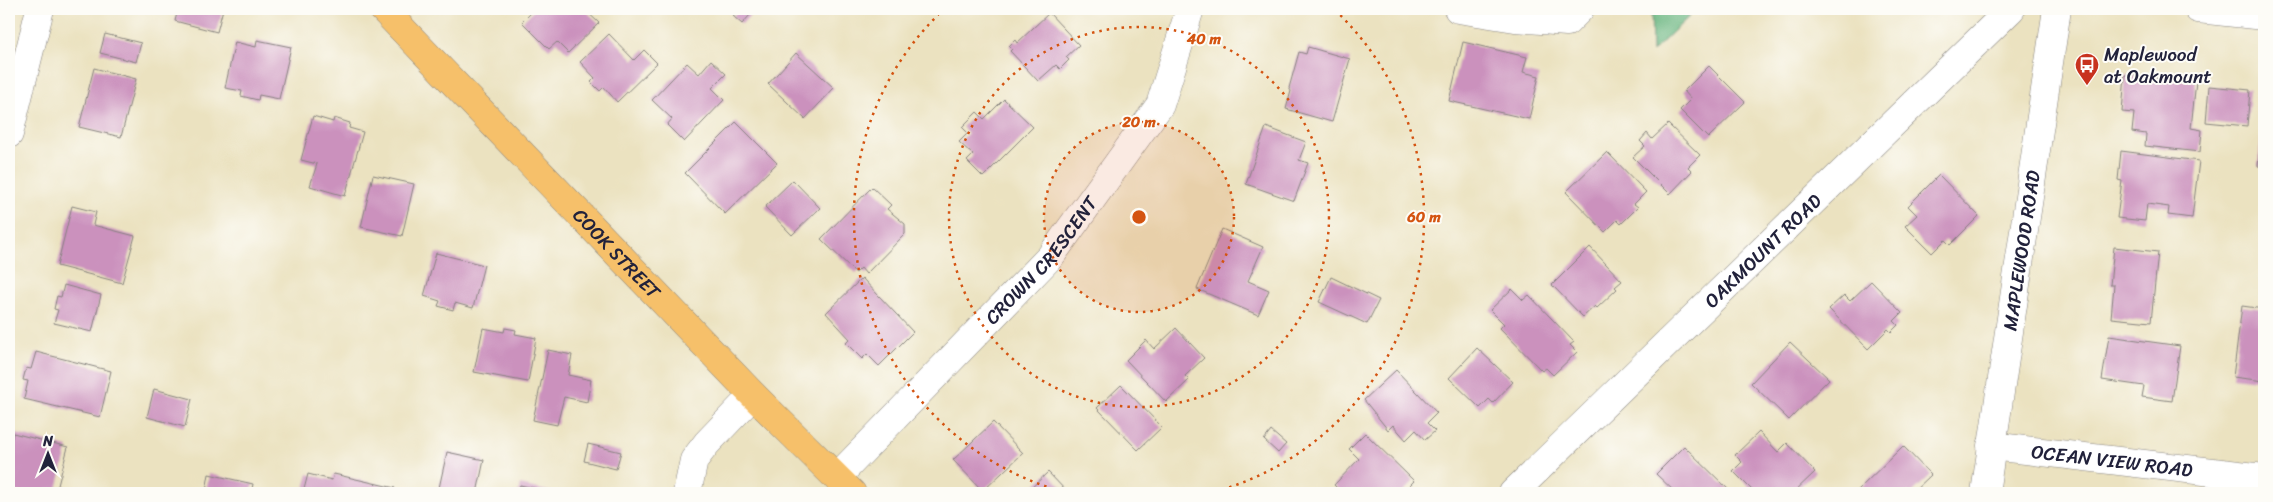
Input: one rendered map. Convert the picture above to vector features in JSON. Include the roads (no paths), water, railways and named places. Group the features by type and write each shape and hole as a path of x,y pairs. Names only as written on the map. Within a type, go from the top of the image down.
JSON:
{"main road":[{"name":"COOK STREET","path":"383,9 754,395 845,485"}],"street":[{"path":"9,134 40,9"},
{"name":"CROWN CRESCENT","path":"845,485 1050,257 1160,105 1190,9"},
{"path":"1458,9 1515,18 1567,22 1580,9"},
{"name":"OAKMOUNT ROAD","path":"1513,493 2011,9"},
{"name":"MAPLEWOOD ROAD","path":"1985,493 2057,9"},
{"path":"2198,9 2264,16"},
{"path":"687,493 694,460 754,395"},
{"name":"OCEAN VIEW ROAD","path":"1992,446 2264,478"}],"place":[{"name":"Maplewood at Oakmount","path":"2087,86"}]}
